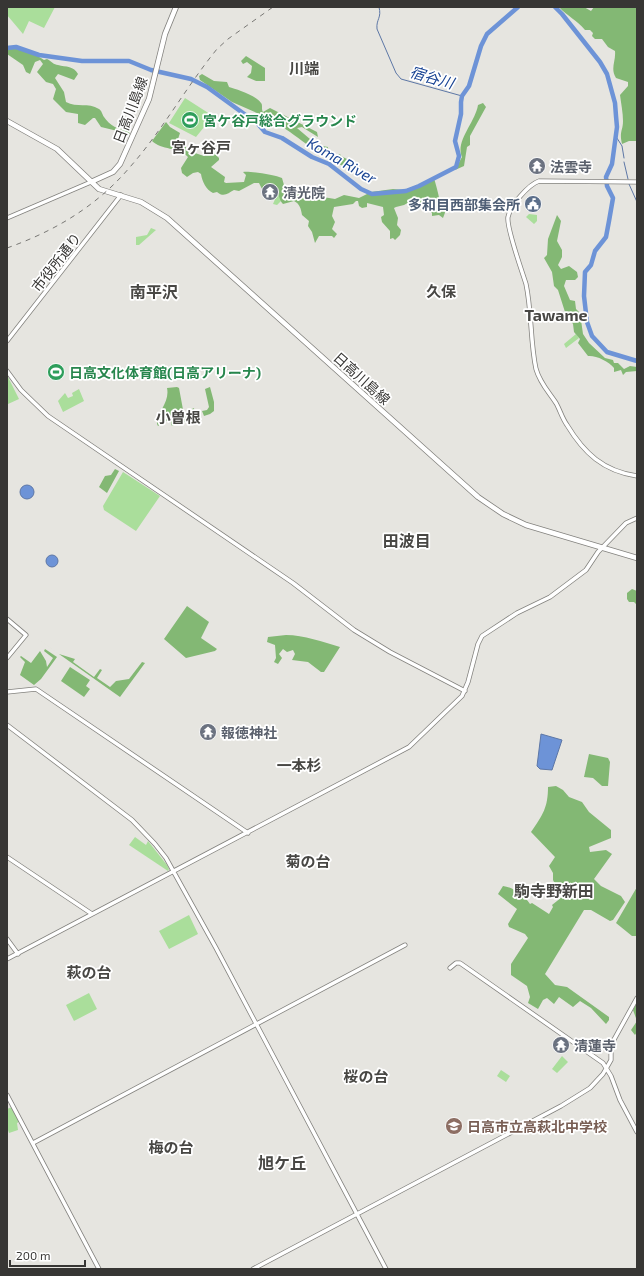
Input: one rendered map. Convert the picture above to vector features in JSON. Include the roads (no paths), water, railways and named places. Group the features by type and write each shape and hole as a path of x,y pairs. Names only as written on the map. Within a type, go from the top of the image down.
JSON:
{"main road":[{"name":"日高川島線","path":"91,182 113,172 120,164 149,99 162,47 176,7"},
{"name":"日高川島線","path":"7,121 57,149 70,159 99,189 146,204 167,218 478,497 503,514 526,525 637,558"}],"street":[{"path":"637,182 546,180 536,183 528,187 511,209 508,221 526,286 536,369 541,383 556,403 567,425 594,460 605,467 637,476"},
{"path":"7,218 91,182"},
{"name":"市役所通り","path":"7,341 121,195"},
{"path":"7,371 26,396 48,416 293,584 361,634 390,652 465,691"},
{"path":"7,959 248,833 408,747 454,704 465,691 478,644 482,636 517,613 550,596 586,570 598,552 626,523 637,518"},
{"path":"7,620 26,635 7,658"},
{"path":"7,692 36,689 248,833"},
{"path":"7,725 132,820 155,844 174,871 386,1269"},
{"path":"7,857 92,914"},
{"path":"7,939 18,954"},
{"path":"32,1143 406,945"},
{"path":"450,968 456,963 460,963 598,1059 611,1076 620,1100 637,1132"},
{"path":"253,1269 561,1106 590,1088 603,1074 612,1057 611,1045 637,998"},
{"path":"603,1074 611,1076"},
{"path":"7,1095 99,1269"}],"water":[{"path":"27,485 32,487 34,492 32,497 27,499 22,497 20,492 22,487"},
{"path":"50,555 54,555 58,561 54,567 50,567 46,563 46,559"},
{"path":"541,734 562,740 552,770 540,769 537,766"}],"waterway":[{"name":"宿谷川","path":"379,7 380,14 377,29 396,73 401,79 462,96"},
{"name":"Koma River","path":"7,48 16,47 39,55 82,61 129,61 151,70 191,79 207,87 258,124 265,132 282,138 312,157 329,164 361,189 372,194 406,191 456,167 459,156 455,141 461,114 462,96 469,86 481,46 487,34 518,7"},
{"name":"Koma River","path":"555,7 600,62 607,74 615,103 617,127 612,164 606,177 607,186 613,198 606,237 595,251 591,265 585,272 584,296 587,322 592,336 607,352 637,361"},
{"path":"615,135 622,146 624,158"},
{"path":"624,162 628,179"},
{"path":"629,184 637,202"}],"railway":[{"path":"7,248 42,234 74,216 104,194 142,153 217,49 228,39 273,7"}],"place":[{"name":"宮ケ谷戸総合グラウンド","path":"190,120"},
{"name":"法雲寺","path":"537,166"},
{"name":"清光院","path":"270,192"},
{"name":"多和目西部集会所","path":"533,204"},
{"name":"日高文化体育館(日高アリーナ)","path":"56,372"},
{"name":"報徳神社","path":"208,732"},
{"name":"清蓮寺","path":"561,1045"},
{"name":"日高市立高萩北中学校","path":"454,1126"}],"district":[{"name":"川端","path":"304,68"},
{"name":"宮ヶ谷戸","path":"201,147"},
{"name":"南平沢","path":"154,291"},
{"name":"久保","path":"441,291"},
{"name":"Tawame","path":"556,314"},
{"name":"小曽根","path":"178,417"},
{"name":"田波目","path":"407,540"},
{"name":"一本杉","path":"299,765"},
{"name":"菊の台","path":"308,861"},
{"name":"駒寺野新田","path":"554,890"},
{"name":"萩の台","path":"89,972"},
{"name":"桜の台","path":"366,1076"},
{"name":"梅の台","path":"171,1147"},
{"name":"旭ケ丘","path":"282,1162"}]}
